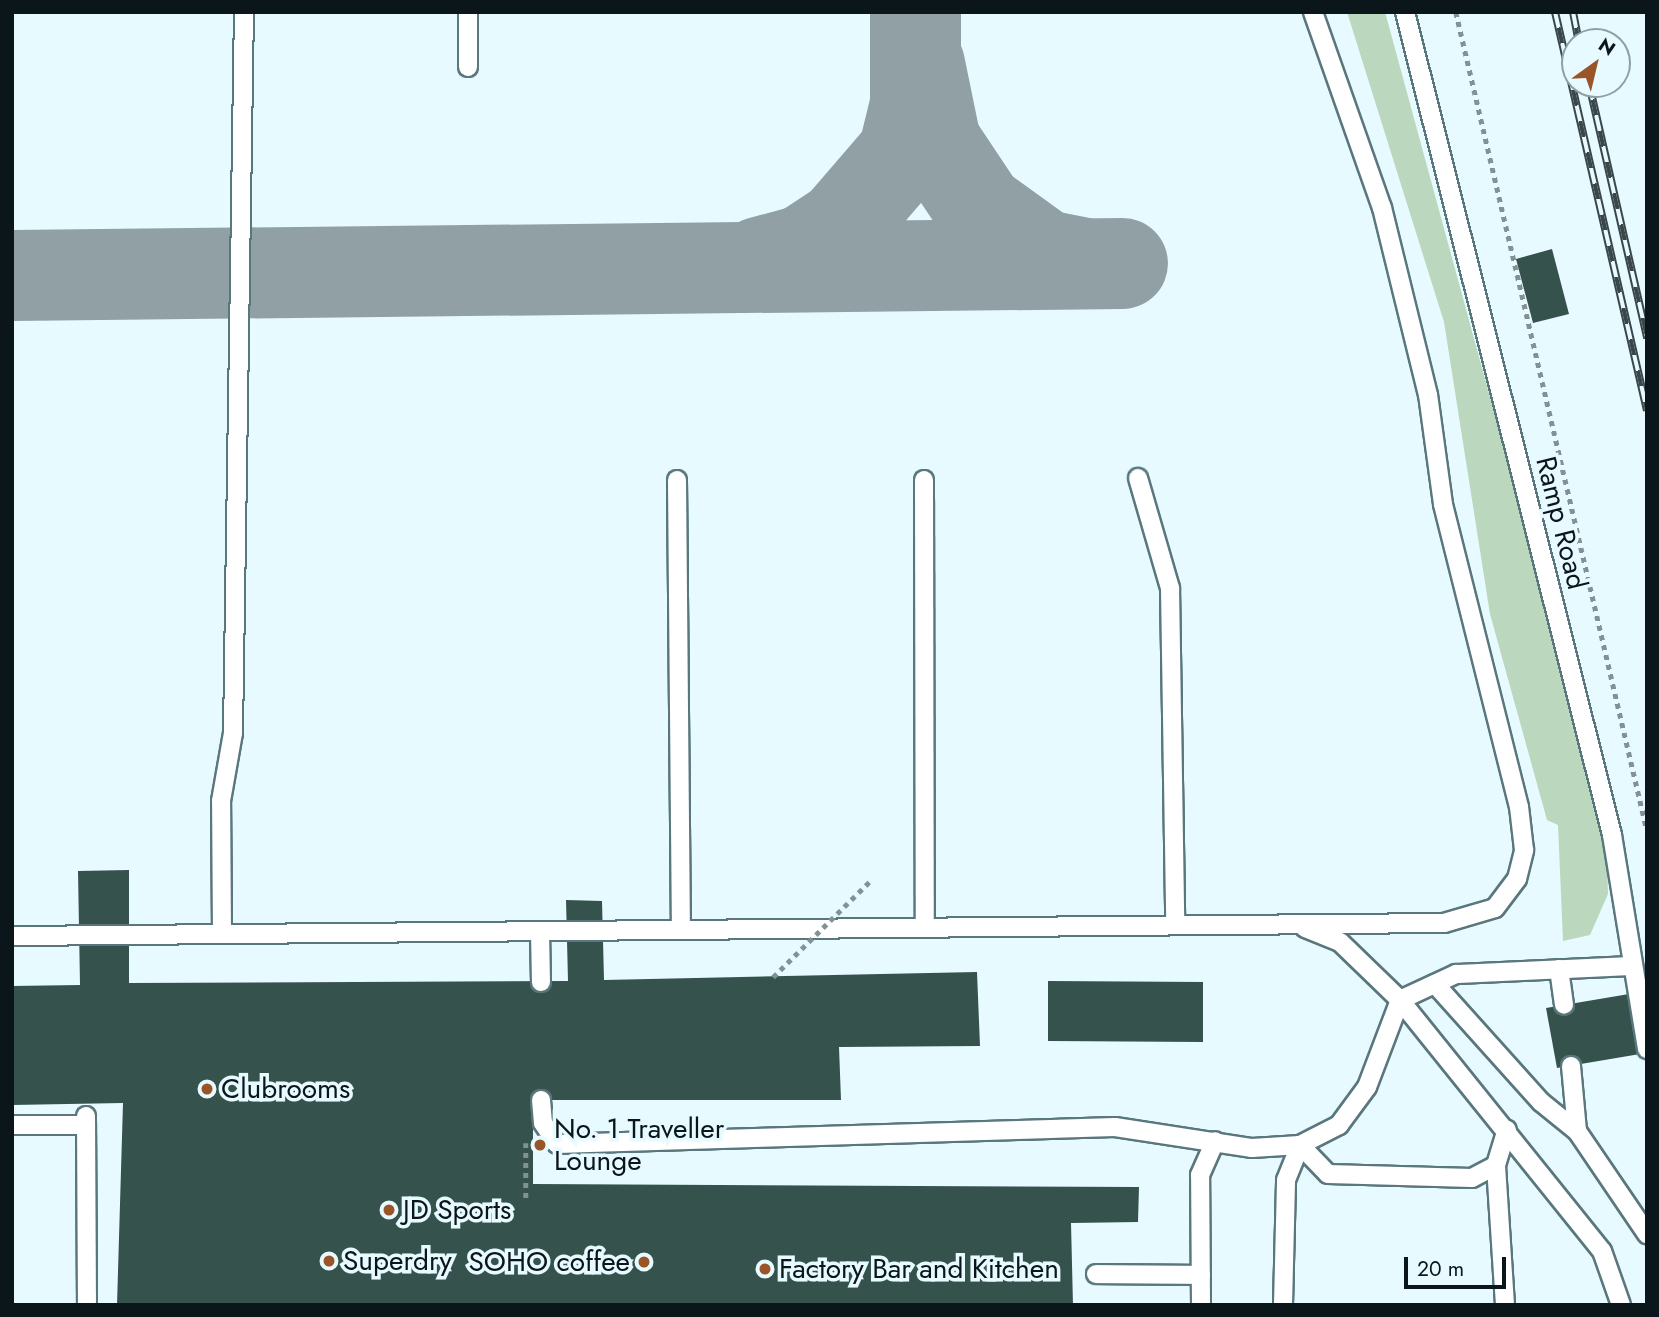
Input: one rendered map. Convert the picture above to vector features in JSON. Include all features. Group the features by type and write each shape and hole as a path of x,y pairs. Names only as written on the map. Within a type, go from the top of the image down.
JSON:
{"lane":[{"path":"222,934 221,801 233,733 244,12"},
{"path":"468,12 468,67"},
{"path":"12,936 1444,923 1495,908 1517,879 1524,850 1519,807 1443,504 1429,395 1382,208 1313,12"},
{"name":"Ramp Road","path":"1405,12 1612,835 1647,1049"},
{"path":"1138,478 1170,588 1175,925"},
{"path":"677,480 681,930"},
{"path":"924,480 925,928"},
{"path":"1295,925 1340,942 1400,1000 1602,1251 1621,1305"},
{"path":"540,931 541,982"},
{"path":"541,1100 543,1123 557,1144 1115,1127 1215,1142 1300,1145 1339,1125 1367,1087 1400,1000 1456,974 1633,966"},
{"path":"1559,969 1564,1005"},
{"path":"1435,984 1541,1102 1577,1131 1647,1234"},
{"path":"1571,1066 1577,1131"},
{"path":"12,1125 86,1120 86,1305"},
{"path":"1505,1305 1496,1165 1507,1130"},
{"path":"1201,1305 1200,1175 1215,1142"},
{"path":"1300,1145 1328,1174 1472,1178 1496,1165"},
{"path":"1283,1305 1286,1180 1300,1145"},
{"path":"1097,1274 1201,1275"}],"path":[{"path":"1456,12 1647,830"},
{"path":"773,977 872,879"}],"green space":[{"path":"1347,12 1385,12 1563,665 1607,856 1608,894 1590,935 1563,941 1558,825 1547,820 1490,614 1444,322"}],"building":[{"path":"1552,249 1569,314 1533,323 1516,259"},
{"path":"129,870 129,983 568,981 566,900 602,901 604,980 977,972 980,1046 839,1047 841,1100 533,1100 533,1184 1139,1187 1138,1222 1071,1223 1073,1305 117,1305 123,1103 12,1105 12,986 80,985 78,871"},
{"path":"1048,981 1203,982 1203,1042 1048,1041"},
{"path":"1635,993 1646,1053 1557,1068 1546,1008"}],"taxiway":[{"path":"759,262 803,250 841,225 903,153 915,104 915,12"},
{"path":"919,64 935,142 979,208 1044,255 1079,262"},
{"path":"12,275 1122,263"}],"railway":[{"path":"1555,12 1647,411"},
{"path":"1573,12 1576,28"},
{"path":"1592,98 1647,338"}],"place":[{"name":"Clubrooms","path":"207,1089"},
{"name":"No. 1 Traveller Lounge","path":"540,1145"},
{"name":"JD Sports","path":"389,1210"},
{"name":"Superdry","path":"329,1261"},
{"name":"SOHO coffee","path":"644,1262"},
{"name":"Factory Bar and Kitchen","path":"765,1269"}]}
